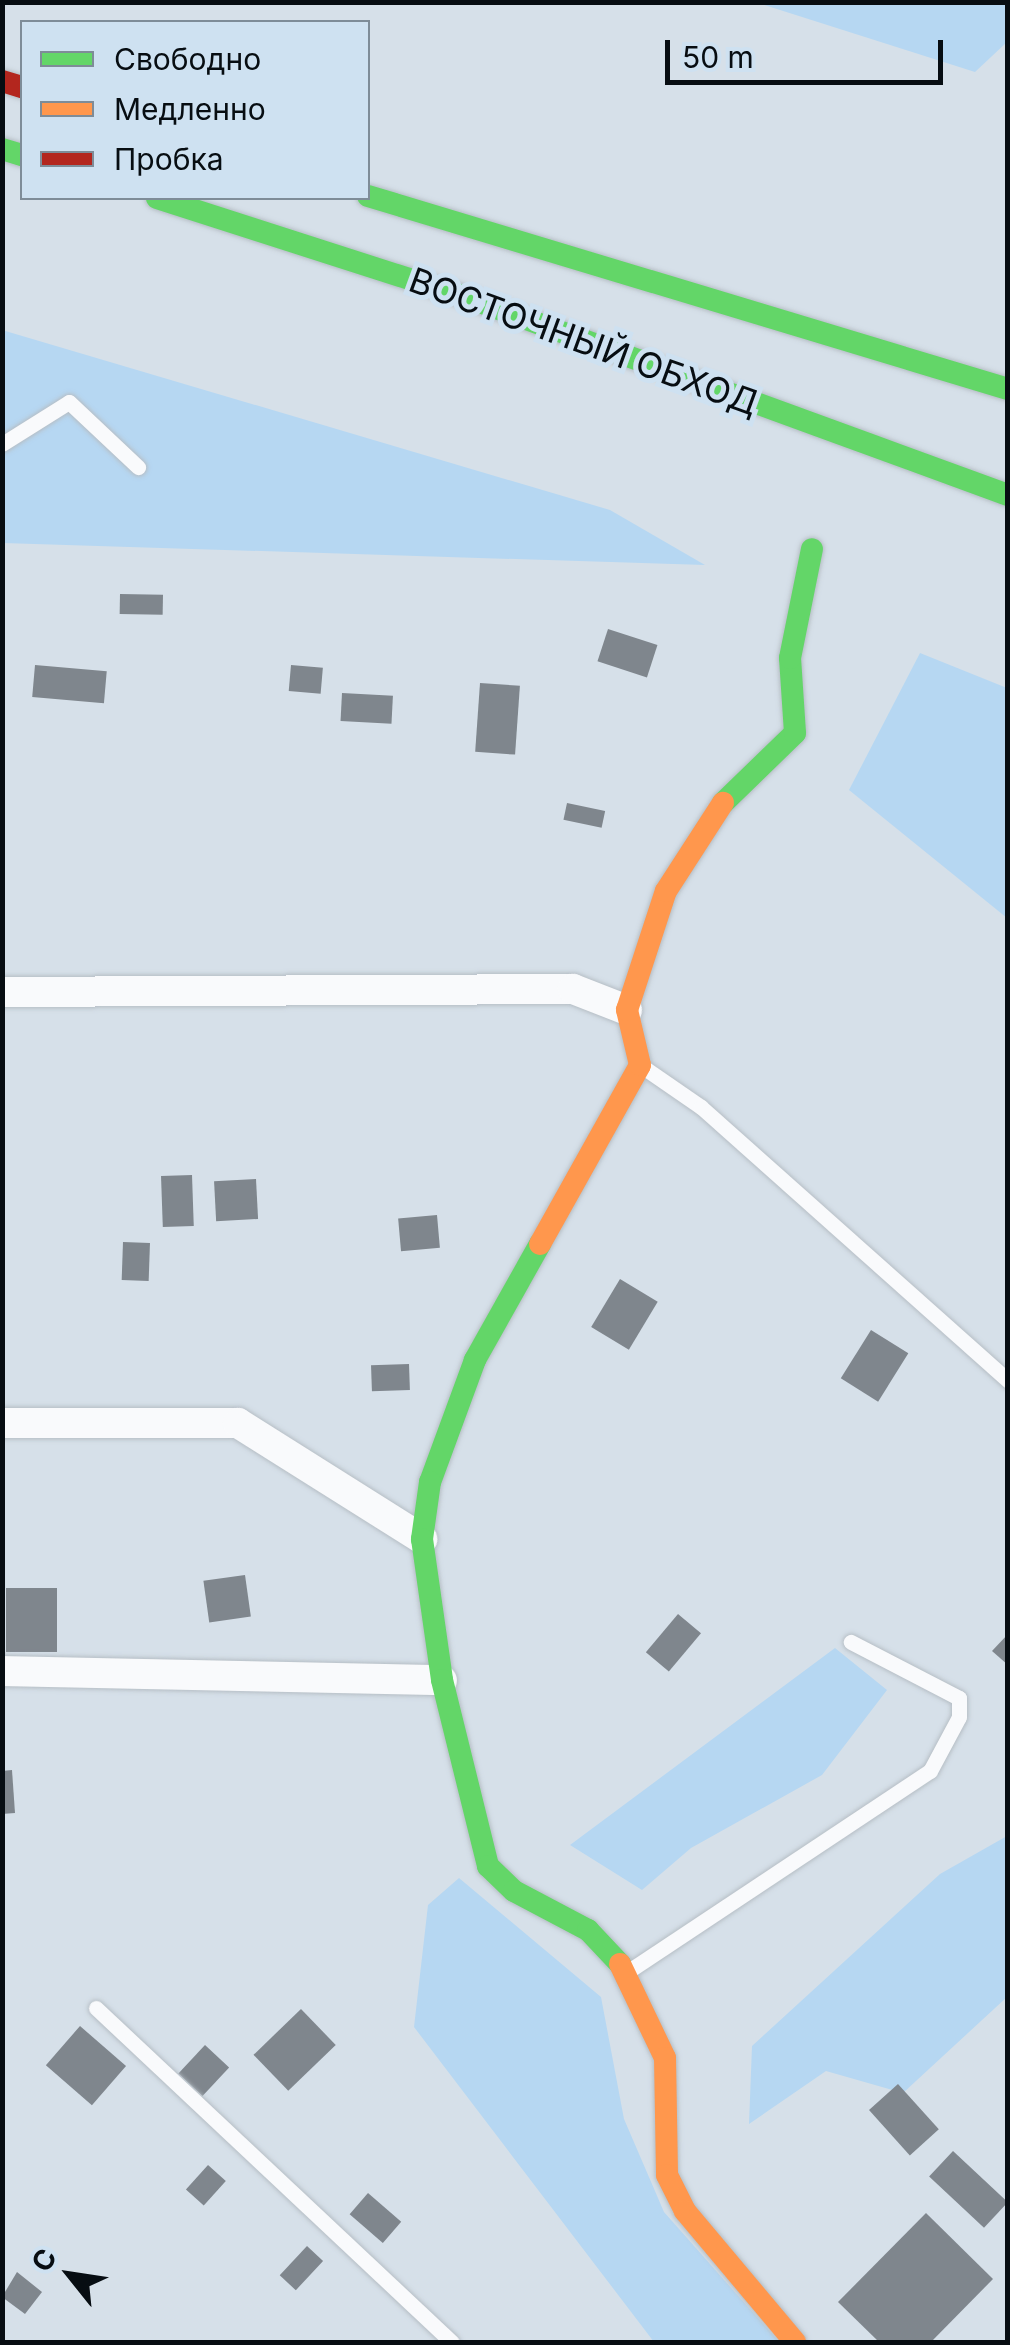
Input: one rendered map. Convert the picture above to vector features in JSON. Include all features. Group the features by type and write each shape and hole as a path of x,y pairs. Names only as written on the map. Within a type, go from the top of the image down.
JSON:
{"main road":[{"name":"ВОСТОЧНЫЙ ОБХОД","path":"370,197 1008,389"},
{"name":"ВОСТОЧНЫЙ ОБХОД","path":"163,200 474,300 1008,495"},
{"path":"795,2342 685,2211 667,2175 666,2058 627,1972 588,1930 514,1892 488,1866 442,1680 422,1538 430,1482 475,1360 640,1064 627,1010 666,891 722,804 795,733 790,658 812,549"}],"street":[{"path":"2,992 573,989 627,1010"},
{"path":"2,1423 238,1423 422,1538"},
{"path":"2,1671 442,1680"}],"lane":[{"path":"2,444 69,402 138,468"},
{"path":"640,1064 701,1107 1008,1380"},
{"path":"627,1972 930,1772 959,1717 959,1698 852,1642"},
{"path":"96,2008 452,2342"}],"shaded area":[{"path":"758,3 1007,3 1007,42 975,72"},
{"path":"2,330 610,510 705,565 3,543"},
{"path":"920,653 1007,688 1007,918 849,790"},
{"path":"835,1648 887,1690 822,1775 691,1848 642,1890 570,1845"},
{"path":"1007,1836 1007,1997 903,2093 826,2071 749,2124 752,2046 940,1874"},
{"path":"459,1878 601,1997 624,2119 664,2212 779,2342 654,2342 414,2027 428,1905"}],"building":[{"path":"120,594 163,595 163,615 120,614"},
{"path":"608,629 657,645 647,677 597,661"},
{"path":"35,665 107,671 104,703 32,697"},
{"path":"291,665 323,668 321,694 289,691"},
{"path":"480,683 520,686 515,755 475,752"},
{"path":"342,693 393,696 391,724 341,721"},
{"path":"567,803 605,811 602,828 563,820"},
{"path":"192,1175 194,1226 163,1227 161,1176"},
{"path":"256,1179 258,1219 216,1221 214,1181"},
{"path":"437,1215 440,1248 401,1251 398,1218"},
{"path":"123,1242 150,1243 149,1281 122,1280"},
{"path":"620,1279 658,1302 629,1350 591,1327"},
{"path":"871,1330 908,1353 878,1402 841,1378"},
{"path":"409,1364 410,1390 372,1391 371,1365"},
{"path":"245,1575 251,1617 209,1622 203,1581"},
{"path":"6,1588 57,1588 57,1652 6,1652"},
{"path":"678,1614 701,1633 669,1672 646,1652"},
{"path":"1008,1634 1008,1665 992,1651"},
{"path":"12,1770 15,1813 2,1814 2,1771"},
{"path":"301,2009 336,2045 288,2091 254,2055"},
{"path":"80,2026 126,2066 92,2105 46,2065"},
{"path":"205,2045 229,2068 203,2096 178,2074"},
{"path":"898,2084 939,2129 910,2155 869,2110"},
{"path":"953,2151 1008,2202 984,2228 929,2177"},
{"path":"208,2165 226,2181 204,2206 186,2190"},
{"path":"368,2193 401,2222 383,2243 350,2214"},
{"path":"926,2213 993,2279 931,2342 879,2342 838,2302"},
{"path":"307,2246 323,2261 296,2290 280,2275"},
{"path":"17,2272 42,2292 25,2314 2,2297"}],"traffic: fast":[{"path":"2,149 20,154"},
{"path":"370,197 1008,389"},
{"path":"163,200 474,300 1008,495"},
{"path":"723,803 795,733 790,658 812,549"},
{"path":"540,1244 475,1360 430,1482 422,1539 442,1680 488,1866 514,1891 588,1930 620,1964"}],"traffic: slow":[{"path":"540,1244 640,1065 627,1010 666,891 723,803"},
{"path":"620,1964 665,2058 667,2175 685,2211 795,2342"}],"traffic: jam":[{"path":"2,81 20,86"}]}
